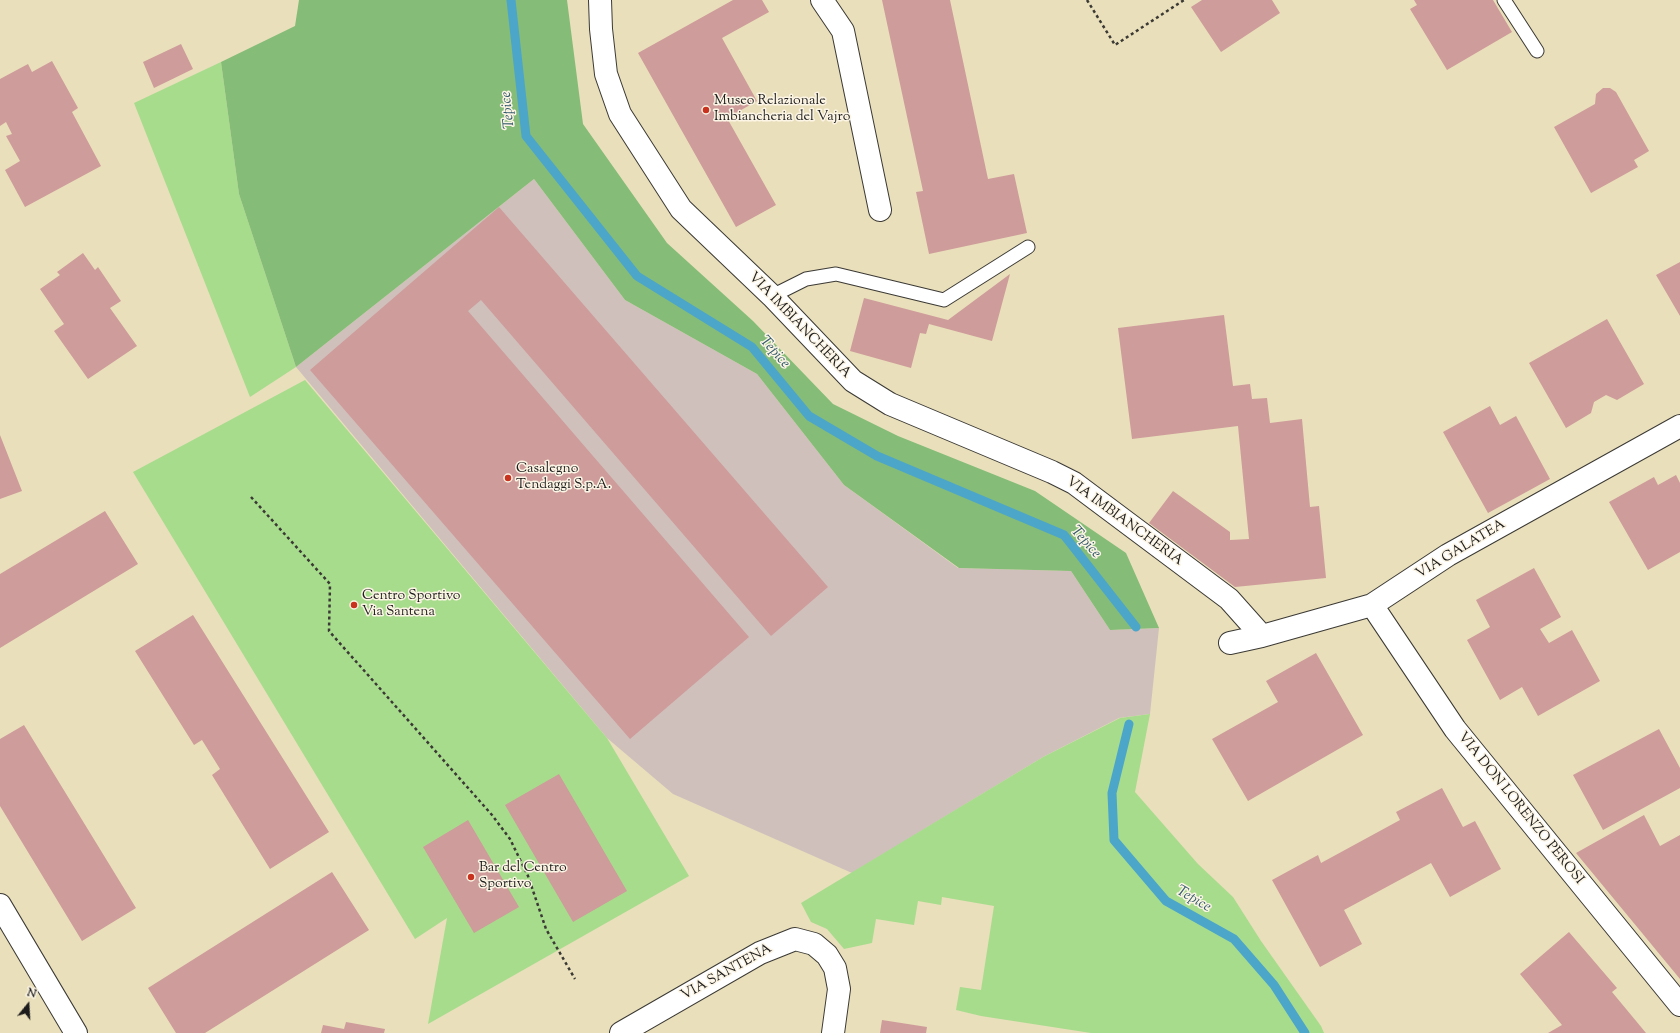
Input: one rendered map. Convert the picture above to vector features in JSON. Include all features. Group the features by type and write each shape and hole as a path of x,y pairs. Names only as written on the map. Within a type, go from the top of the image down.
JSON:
{"street":[{"name":"VIA IMBIANCHERIA","path":"600,0 601,29 606,74 620,114 681,209 772,296 852,381 890,404 1052,472 1074,483 1230,599 1262,636"},
{"path":"822,0 843,31 880,210"},
{"name":"VIA GALATEA","path":"1230,643 1262,636 1372,605 1448,555 1680,426"},
{"name":"VIA DON LORENZO PEROSI","path":"1372,605 1455,729 1680,1005"},
{"path":"0,905 76,1033"},
{"name":"VIA SANTENA","path":"621,1033 760,953 796,939 814,944 827,955 835,968 839,989 833,1033"}],"lane":[{"path":"1504,0 1537,52"},
{"path":"772,296 806,279 836,274 944,300 1028,247"}],"path":[{"path":"1087,0 1115,44 1184,0"},
{"path":"251,497 330,584 329,631 492,815 510,839 528,876 546,929 575,979"}],"shaded area":[{"path":"534,179 625,300 757,374 844,485 958,568 1071,571 1110,630 1159,628 1150,714 1119,718 1043,757 852,873 673,794 607,738 296,367"}],"green space":[{"path":"299,0 567,0 583,124 667,243 753,321 833,404 898,436 1035,491 1126,553 1159,628 1110,630 1071,571 959,568 844,485 757,374 625,300 534,179 296,367 239,194 221,62 295,26"},
{"path":"221,62 239,194 296,367 250,397 134,103"},
{"name":"Centro Sportivo Via Santena","path":"305,380 607,738 689,876 428,1024 447,918 415,939 133,472"},
{"path":"1150,714 1135,792 1198,864 1233,897 1261,941 1321,1026 1324,1033 1091,1033 981,1016 956,1010 960,987 981,990 994,906 942,897 941,905 918,901 914,925 876,919 872,943 844,949 827,929 811,922 801,903 1043,757 1120,718"}],"building":[{"name":"Museo Relazionale Imbiancheria del Vajro","path":"733,0 762,0 769,12 722,38 757,101 727,118 776,205 736,227 638,53"},
{"path":"882,0 950,0 988,179 1014,174 1027,233 929,254 916,192 923,191"},
{"path":"1202,0 1272,0 1280,13 1221,52 1191,7"},
{"path":"1414,0 1493,0 1512,32 1447,70 1410,9 1417,5"},
{"path":"181,44 193,69 154,88 143,62"},
{"path":"52,61 78,108 72,112 101,166 25,207 5,170 20,161 6,136 12,134 6,122 0,126 0,79 28,64 32,72"},
{"path":"1603,88 1610,88 1616,92 1649,151 1634,160 1638,167 1591,193 1554,127 1595,104 1596,94"},
{"name":"Casalegno Tendaggi S.p.A.","path":"499,207 828,587 771,636 481,300 468,311 749,637 630,739 310,370"},
{"path":"83,253 95,270 98,267 121,301 110,308 137,346 88,379 54,331 64,324 40,289 60,275 57,272"},
{"path":"1680,262 1680,316 1656,275"},
{"path":"1010,274 992,341 929,324 926,334 920,333 911,368 850,351 864,298 948,320"},
{"path":"1224,315 1233,386 1250,384 1252,399 1267,398 1270,423 1302,419 1310,507 1319,506 1326,578 1235,587 1149,523 1173,491 1230,532 1230,540 1249,539 1238,426 1132,439 1118,328"},
{"path":"1607,319 1644,384 1617,400 1606,395 1594,402 1591,413 1566,428 1529,363"},
{"path":"1490,406 1500,425 1516,416 1550,479 1488,513 1443,432"},
{"path":"0,435 22,491 0,499"},
{"path":"1676,475 1680,483 1680,552 1648,570 1609,502 1654,477 1658,485"},
{"path":"105,511 138,564 0,648 0,574"},
{"path":"1534,568 1561,617 1540,629 1549,643 1572,630 1600,681 1538,716 1522,687 1500,700 1467,640 1490,627 1476,600"},
{"path":"193,615 329,832 270,869 212,775 220,769 202,740 194,745 135,651"},
{"path":"1316,653 1363,735 1248,801 1212,739 1278,702 1266,681"},
{"path":"24,725 136,908 82,941 0,806 0,739"},
{"path":"1659,729 1680,768 1680,788 1603,830 1573,775"},
{"path":"559,774 627,891 573,922 505,805"},
{"path":"1442,788 1463,827 1475,821 1501,869 1450,897 1431,863 1344,910 1362,944 1320,967 1272,880 1318,855 1321,863 1400,820 1396,812"},
{"path":"1644,815 1660,846 1680,835 1680,979 1576,853"},
{"name":"Bar del Centro Sportivo","path":"468,820 519,907 474,933 423,847"},
{"path":"332,872 369,930 205,1033 176,1033 148,988"},
{"path":"1569,932 1617,988 1612,992 1646,1033 1548,1033 1562,1025 1520,974"},
{"path":"882,1020 927,1027 926,1033 880,1033"},
{"path":"346,1022 385,1029 384,1033 321,1033 323,1025 344,1029"}],"waterway":[{"name":"Tepice","path":"511,0 526,136 637,276 752,347 809,416 877,456 1064,535 1136,627"},
{"name":"Tepice","path":"1129,724 1112,793 1114,840 1166,901 1234,939 1274,985 1305,1033"}],"place":[{"name":"Museo Relazionale Imbiancheria del Vajro","path":"706,110"},
{"name":"Casalegno Tendaggi S.p.A.","path":"508,478"},
{"name":"Centro Sportivo Via Santena","path":"354,605"},
{"name":"Bar del Centro Sportivo","path":"471,877"}]}
